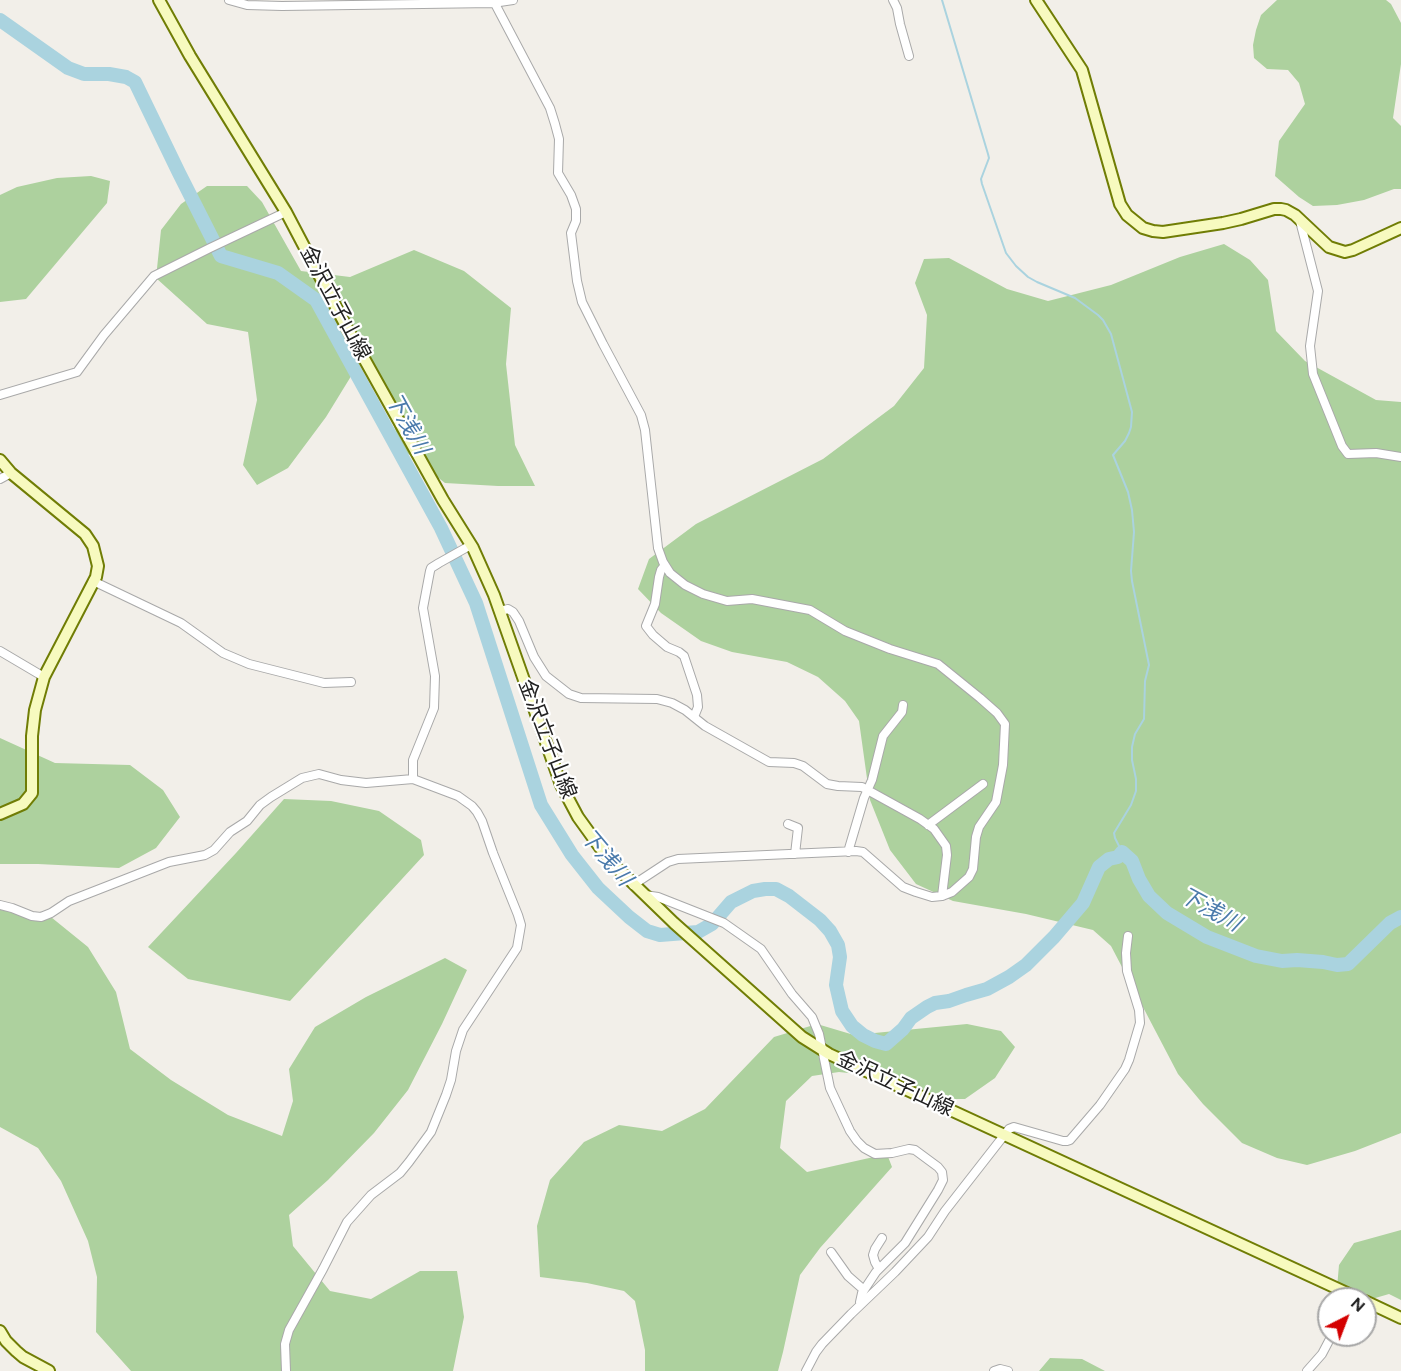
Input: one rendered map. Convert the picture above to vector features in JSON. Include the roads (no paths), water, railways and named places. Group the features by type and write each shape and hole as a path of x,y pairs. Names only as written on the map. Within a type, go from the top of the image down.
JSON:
{"street":[{"name":"金沢立子山線","path":"159,0 190,56 286,212 347,328 443,500 471,545 494,595 561,785 578,817 609,860 695,943 802,1037 823,1050 902,1089 1331,1287"},
{"path":"229,0 247,4 282,6 513,0"},
{"path":"893,0 909,56"},
{"path":"1036,0 1082,70 1120,204 1127,215 1143,228 1163,232 1241,219 1274,209 1286,210 1300,219 1326,245 1342,252 1353,250 1401,228"},
{"path":"493,1 550,108 555,124 559,140 558,173 576,209 576,221 571,233 582,302 641,415 645,430 658,548 670,573 685,585 703,594 727,601 752,599 810,610 845,631 890,649 938,664 980,698 1001,717 1005,724 1003,765 996,802 979,827 973,869 969,877 958,888 942,896 932,897 903,887 863,852 678,859 668,862 633,885"},
{"path":"0,395 76,372 154,276 286,212"},
{"path":"1300,219 1318,291 1310,346 1313,374 1342,446 1348,454 1376,453 1401,457"},
{"path":"0,460 11,473 85,534 93,546 98,566 93,581 45,677 35,710 32,731 32,793 23,804 0,814"},
{"path":"0,479 11,473"},
{"path":"413,779 413,760 434,708 435,676 423,608 431,568 471,545"},
{"path":"665,565 661,570 655,604 646,626 667,647 684,656 697,695 698,707 694,717"},
{"path":"93,581 181,623 223,653 249,664 324,683 351,682"},
{"path":"500,611 508,609 513,612 534,657 546,676 569,694 580,698 657,699 672,703 705,726 770,762 794,763 803,766 827,784 862,787 920,819 934,829 946,846 942,896"},
{"path":"0,651 45,677"},
{"path":"848,852 860,808 873,780 883,736 902,712 903,705"},
{"path":"0,905 32,916 41,916 51,913 69,901 169,862 206,855 214,850 230,832 247,821 260,805 271,797 302,778 319,774 349,782 375,783 413,779 458,796 477,812 518,915 519,942 513,956 464,1030 456,1051 451,1080 431,1132 400,1173 370,1195 351,1216 292,1323 285,1344 286,1371"},
{"path":"928,825 983,784"},
{"path":"788,824 798,828 795,854"},
{"path":"644,895 658,897 717,920 760,949 786,986 812,1017 819,1034 830,1088 857,1141 875,1154 915,1150 942,1172 944,1177 938,1190 905,1243 879,1269 864,1290 861,1304"},
{"path":"806,1371 816,1352 928,1237 945,1210 1009,1129 1014,1127 1063,1141 1070,1140 1100,1105 1125,1069 1134,1044 1140,1015 1127,971 1128,936"},
{"path":"879,1269 873,1255 874,1249 882,1238"},
{"path":"831,1252 848,1276 864,1290"},
{"path":"1377,1307 1401,1318"},
{"path":"0,1331 16,1351 49,1371"},
{"path":"1307,1371 1326,1347"},
{"path":"994,1371 1008,1371"}],"waterway":[{"path":"942,0 988,154 989,158 981,179 1006,253 1028,277 1075,298 1103,320 1111,334 1132,412 1129,433 1113,455 1128,492 1132,510 1134,532 1132,581 1149,665 1145,681 1144,719 1135,734 1132,747 1136,791 1131,805 1114,833 1122,852"},
{"name":"下浅川","path":"0,20 68,68 84,74 126,77 135,82 221,256 278,273 316,300 441,528 476,603 541,805 572,855 598,888 647,931 660,935 698,932 712,924 731,902 753,891 776,889 820,920 830,931 838,945 840,957 836,985 842,1011 852,1026 863,1035 886,1044 903,1029 911,1018 927,1007 987,989 1026,965 1083,903 1099,867 1109,859 1118,857 1122,852 1132,861 1149,896 1167,913 1207,937 1256,956 1282,961 1348,964 1390,923 1401,917"}]}
